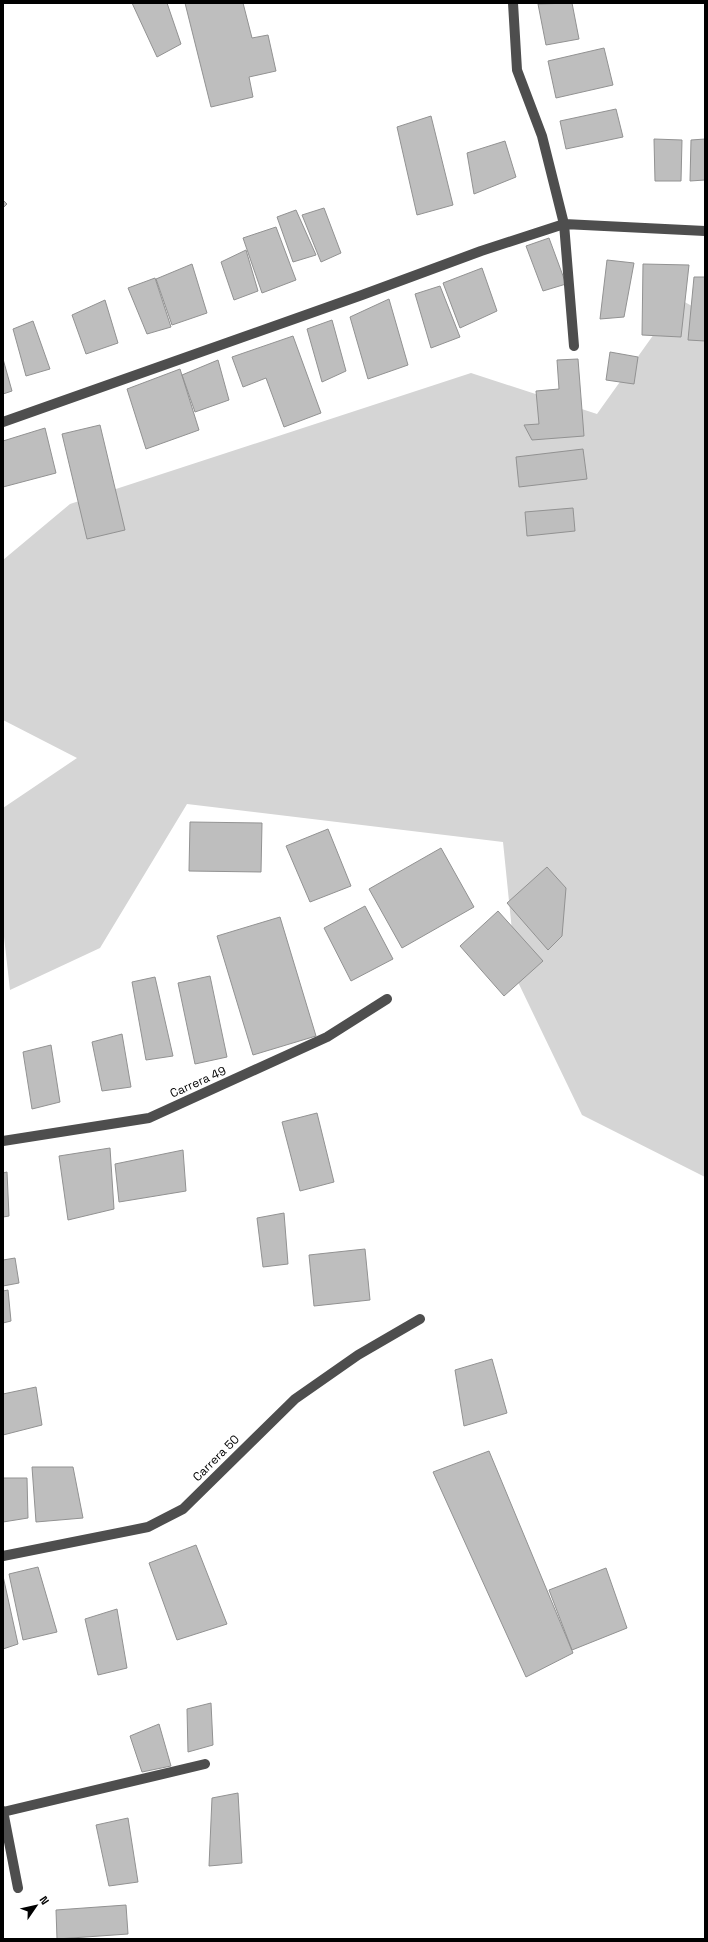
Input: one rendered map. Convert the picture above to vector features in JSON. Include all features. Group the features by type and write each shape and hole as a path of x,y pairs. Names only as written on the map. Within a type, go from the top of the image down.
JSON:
{"street":[{"path":"513,3 516,70 542,136 564,224 574,346"},
{"path":"3,422 362,295 481,251 564,224 705,231"},
{"name":"Carrera 49","path":"3,1141 149,1118 327,1037 387,999"},
{"name":"Carrera 50","path":"3,1556 148,1527 182,1509 295,1399 358,1355 420,1319"},
{"path":"18,1888 3,1812 205,1764"}],"shaded area":[{"path":"679,299 705,313 705,1177 582,1115 517,980 503,842 187,804 100,948 10,990 3,928 3,808 77,758 3,720 3,560 70,504 471,373 597,414"}],"building":[{"path":"132,3 167,3 181,44 157,57"},
{"path":"185,3 243,3 252,38 268,35 276,71 249,77 253,97 211,107"},
{"path":"572,3 579,39 546,45 538,4"},
{"path":"604,48 613,85 556,98 548,61"},
{"path":"616,109 623,137 566,149 560,121"},
{"path":"431,116 453,205 417,215 397,127"},
{"path":"654,139 682,140 681,181 655,181"},
{"path":"705,139 705,180 690,181 691,140"},
{"path":"505,141 516,177 474,194 467,153"},
{"path":"3,200 7,204 3,208"},
{"path":"324,208 341,253 321,262 302,215"},
{"path":"296,210 316,255 293,262 277,217"},
{"path":"276,227 296,280 262,293 243,238"},
{"path":"549,238 566,284 543,291 526,246"},
{"path":"246,250 258,291 234,300 221,262"},
{"path":"607,260 634,263 624,317 600,319"},
{"path":"192,264 207,313 172,325 156,279"},
{"path":"643,264 689,265 681,337 642,335"},
{"path":"482,268 497,311 460,328 443,283"},
{"path":"694,277 705,277 705,341 688,340"},
{"path":"155,278 171,327 147,334 128,288"},
{"path":"440,286 460,337 431,348 415,294"},
{"path":"389,299 408,365 368,379 350,317"},
{"path":"105,300 118,343 86,354 72,315"},
{"path":"332,320 346,371 322,382 307,329"},
{"path":"33,321 50,369 26,376 13,329"},
{"path":"293,336 321,413 284,427 266,378 243,387 232,357"},
{"path":"610,352 638,357 634,384 606,380"},
{"path":"3,359 12,391 3,394"},
{"path":"578,359 584,436 532,440 524,425 539,424 536,391 559,389 557,360"},
{"path":"218,360 229,400 195,412 182,375"},
{"path":"180,369 199,430 146,449 127,389"},
{"path":"100,425 125,530 87,539 62,434"},
{"path":"45,428 56,473 3,487 3,441"},
{"path":"583,449 587,479 519,487 516,457"},
{"path":"573,508 575,531 527,536 525,512"},
{"path":"190,822 262,823 261,872 189,871"},
{"path":"328,829 351,886 310,902 286,846"},
{"path":"441,848 474,907 402,948 369,889"},
{"path":"547,867 566,888 562,936 548,950 507,903"},
{"path":"365,906 393,959 351,981 324,928"},
{"path":"498,911 543,961 504,996 460,946"},
{"path":"280,917 316,1036 253,1055 217,936"},
{"path":"210,976 227,1057 195,1064 178,983"},
{"path":"155,977 173,1056 146,1060 132,982"},
{"path":"122,1034 131,1087 102,1091 92,1042"},
{"path":"51,1045 60,1102 32,1109 23,1052"},
{"path":"317,1113 334,1182 300,1191 282,1122"},
{"path":"110,1148 114,1209 68,1220 59,1156"},
{"path":"183,1150 186,1191 119,1202 115,1164"},
{"path":"7,1172 9,1216 3,1217 3,1173"},
{"path":"284,1213 288,1264 263,1267 257,1218"},
{"path":"365,1249 370,1300 314,1306 309,1255"},
{"path":"15,1258 19,1283 3,1286 3,1260"},
{"path":"8,1290 11,1321 3,1323 3,1291"},
{"path":"492,1359 507,1413 464,1426 455,1370"},
{"path":"36,1387 42,1425 3,1435 3,1394"},
{"path":"489,1451 573,1653 526,1677 433,1472"},
{"path":"32,1467 73,1467 83,1518 36,1522"},
{"path":"3,1478 27,1478 28,1518 3,1522"},
{"path":"196,1545 227,1624 177,1640 149,1563"},
{"path":"38,1567 57,1632 23,1640 9,1574"},
{"path":"606,1568 627,1628 572,1650 549,1590"},
{"path":"3,1576 18,1644 3,1649"},
{"path":"117,1609 127,1668 98,1675 85,1619"},
{"path":"211,1703 213,1745 188,1752 187,1709"},
{"path":"159,1724 171,1766 142,1772 130,1736"},
{"path":"238,1793 242,1863 209,1866 212,1798"},
{"path":"128,1818 138,1882 109,1886 96,1825"},
{"path":"126,1905 128,1934 57,1939 56,1910"}]}
